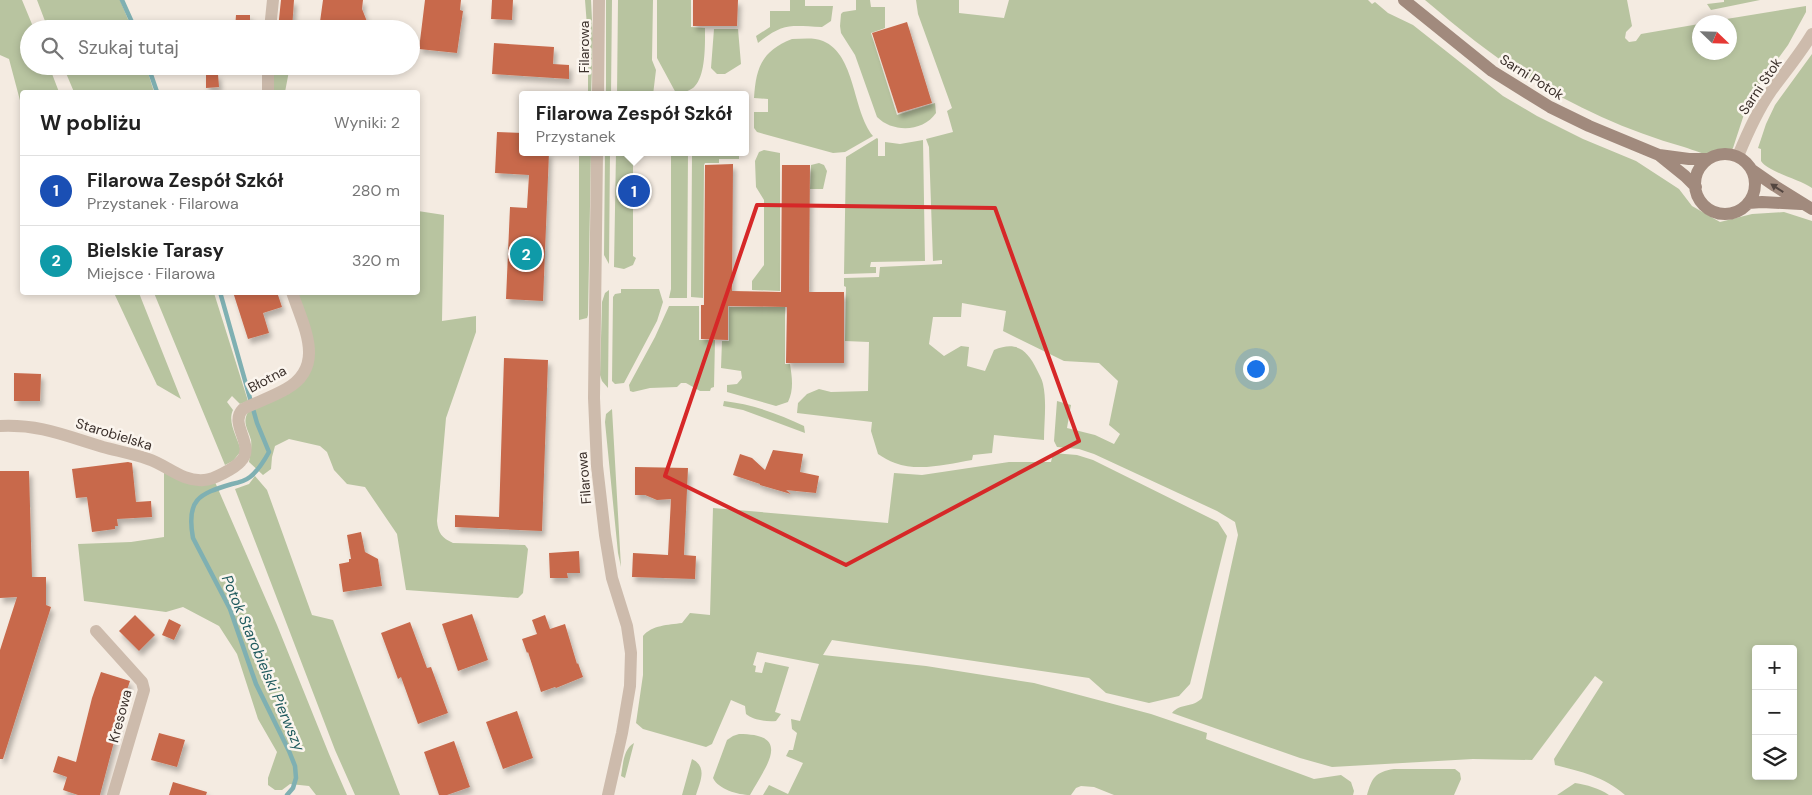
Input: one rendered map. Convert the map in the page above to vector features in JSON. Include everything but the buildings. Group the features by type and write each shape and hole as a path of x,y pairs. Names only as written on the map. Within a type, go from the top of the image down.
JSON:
{"street":[{"path":"271,20 273,0"},
{"name":"Filarowa","path":"598,91 599,0"},
{"name":"Sarni Potok","path":"1404,0 1468,52 1550,107 1589,126 1659,155 1689,159 1708,159"},
{"name":"Sarni Stok","path":"1738,156 1756,116 1771,91 1797,58 1812,34"},
{"path":"268,75 268,90"},
{"path":"1723,154 1738,156 1746,162 1754,176 1754,191 1748,203 1743,208 1726,214 1708,208 1700,199 1696,187 1697,174 1700,168 1708,159 1723,154"},
{"name":"Sarni Potok","path":"1659,155 1696,187"},
{"name":"Filarowa","path":"597,156 594,398 597,466 612,578 627,626 631,653 630,686 626,714 608,795"},
{"path":"1752,170 1808,206"},
{"path":"1748,203 1762,202 1808,206"},
{"name":"Błotna","path":"247,407 287,389 296,381 309,362 308,338 293,295"},
{"name":"Starobielska","path":"0,426 18,425 44,429 149,459 185,478 204,480 212,479 242,460 245,452 245,442 237,416 243,408 247,407"},
{"name":"Kresowa","path":"96,631 142,682 144,690 113,795"}],"highlighted area":[{"path":"757,205 995,208 1079,441 846,565 665,476"}],"green space":[{"path":"0,0 22,0 30,20 20,20 20,75 52,75 58,90 20,90 20,100 9,59 0,55"},
{"path":"37,0 120,0 128,20 45,20"},
{"path":"585,0 591,0 593,39 591,91 588,91 588,39"},
{"path":"606,0 612,0 611,91 606,91"},
{"path":"618,0 653,0 652,60 656,70 653,91 617,91"},
{"path":"657,0 691,0 691,27 705,28 704,58 699,81 686,91 675,91 657,58"},
{"path":"790,0 805,0 805,6 833,6 831,21 822,27 795,26 782,28 758,43 756,36 770,27 770,11 790,11"},
{"path":"856,0 870,0 871,7 885,7 885,28 871,33 897,115 935,103 936,113 924,124 916,127 899,128 891,126 877,117 855,55 841,33 841,14 856,10"},
{"path":"916,0 959,0 959,13 1004,18 1009,0 1368,0 1372,4 1375,2 1388,13 1413,25 1503,96 1537,116 1583,139 1636,161 1679,189 1692,206 1720,222 1752,214 1784,212 1812,221 1812,795 1625,795 1600,779 1555,765 1554,759 1603,682 1595,676 1532,760 1473,759 1332,767 1300,758 1172,713 1202,698 1238,535 1235,522 1217,511 1094,454 1079,449 1057,447 1054,441 1057,401 1071,405 1067,428 1095,435 1114,444 1120,434 1109,425 1118,381 1099,363 1064,361 1003,331 1006,311 962,303 961,317 933,317 929,344 944,356 961,346 969,347 967,366 985,371 994,350 1009,346 1025,352 1033,363 1043,384 1045,405 1044,440 994,435 992,453 973,455 972,460 924,467 904,466 878,454 871,431 872,422 797,413 798,403 807,394 819,389 831,392 868,391 869,342 845,341 846,287 844,286 844,278 879,277 880,267 942,264 942,260 933,261 929,147 926,139 953,132 947,111 952,108 918,14"},
{"path":"1425,0 1627,0 1632,26 1626,32 1625,38 1629,42 1636,41 1641,34 1692,25 1692,60 1737,60 1737,17 1806,6 1806,12 1788,45 1749,99 1733,148 1723,155 1716,156 1656,138 1601,117 1523,75 1469,36"},
{"path":"1724,0 1760,0 1711,10 1707,4 1724,2"},
{"path":"714,29 738,29 741,64 725,74 717,74 711,68"},
{"path":"792,39 819,40 834,48 848,70 861,112 873,136 845,152 833,153 757,132 754,128 754,112 768,112 768,99 754,98 757,77 762,61 774,49"},
{"path":"1812,54 1812,188 1770,169 1761,161 1761,149 1758,148 1775,105"},
{"path":"67,75 149,75 153,90 73,90"},
{"path":"271,75 288,75 285,90 270,90"},
{"path":"877,138 878,156 885,156 885,142 900,144 923,140 925,261 871,262 870,267 876,267 876,273 844,274 846,157"},
{"path":"764,150 780,153 780,291 752,290 752,281 764,265 764,200 756,187 755,161 759,152"},
{"path":"579,156 591,156 588,315 587,318 579,320"},
{"path":"605,156 610,156 609,264 604,255"},
{"path":"616,156 633,156 633,256 636,258 633,265 624,269 614,267"},
{"path":"671,156 688,156 687,298 669,298 671,289"},
{"path":"692,156 739,156 739,159 719,159 719,163 705,163 704,165 703,298 691,297"},
{"path":"819,163 824,165 827,171 823,189 810,189 811,165"},
{"path":"420,211 444,215 442,321 476,316 476,332 446,418 437,521 438,529 443,537 453,543 525,545 528,549 523,593 518,598 406,590 397,534 365,487 347,484 334,470 327,452 320,446 289,439 275,446 271,469 263,475 249,462 251,440 246,426 248,412 311,367 295,295 420,295"},
{"path":"621,289 659,289 663,302 657,321 624,383 615,384 612,381 613,297 615,294 621,293"},
{"path":"609,290 608,388 600,375 602,302 605,293"},
{"path":"115,295 140,295 181,399 157,385"},
{"path":"155,295 215,295 248,401 240,404 232,396 227,402 233,410 231,420 241,451 233,461 225,465"},
{"path":"669,306 699,306 699,340 715,340 714,387 710,391 700,391 686,383 681,383 677,387 630,391 629,385 655,337"},
{"path":"729,307 785,307 785,364 790,364 792,383 788,402 776,406 727,392 727,385 737,384 742,378 741,371 721,368 722,341 729,341"},
{"path":"724,401 755,407 785,417 804,426 805,433 743,410 723,406"},
{"path":"612,409 621,567 605,422 606,414"},
{"path":"1053,453 1077,455 1093,460 1218,522 1227,536 1190,684 1179,696 1149,703 1106,693 1089,678 832,640 823,655 926,666 1034,683 1151,714 1207,733 1206,739 1314,779 1341,775 1351,782 1354,791 1353,795 1114,795 1094,787 1081,786 1076,788 1071,795 763,795 769,785 788,794 803,763 786,756 789,750 793,750 797,733 792,729 791,719 800,721 819,664 757,652 753,665 756,666 755,672 762,673 765,662 789,667 775,712 781,714 776,721 752,718 746,714 745,706 731,700 712,744 706,747 643,729 636,723 643,675 643,636 656,628 682,623 690,613 710,615 713,508 888,523 894,473 922,475 1009,462 1051,462"},
{"path":"164,471 215,482 277,625 347,795 316,795 309,786 290,784 282,790 275,790 268,785 268,778 277,752 258,719 237,654 219,626 183,607 166,612 84,601 78,544 131,542 164,537"},
{"path":"255,476 267,490 312,615 333,620 400,795 355,795 335,750 235,489 249,484"},
{"path":"739,734 756,735 766,740 771,746 768,763 750,795 729,791 719,785 713,778 727,740"},
{"path":"634,743 625,778 621,776 624,758 630,746"},
{"path":"692,759 700,766 701,780 696,795 682,795"},
{"path":"1394,769 1455,769 1460,773 1461,779 1454,795 1367,795 1373,780 1378,774"},
{"path":"1575,783 1593,787 1609,795 1557,795"}],"waterway":[{"name":"Potok Starobielski Pierwszy","path":"122,0 131,20"},
{"name":"Potok Starobielski Pierwszy","path":"151,75 156,90"},
{"name":"Potok Starobielski Pierwszy","path":"221,295 257,423 269,452 253,475 241,482 203,495 193,507 191,525 193,538 230,609 256,684 295,766 296,778 293,788 287,795"}],"place":[{"name":"Filarowa Zespół Szkół","path":"634,191"},
{"name":"Bielskie Tarasy","path":"526,254"}]}
